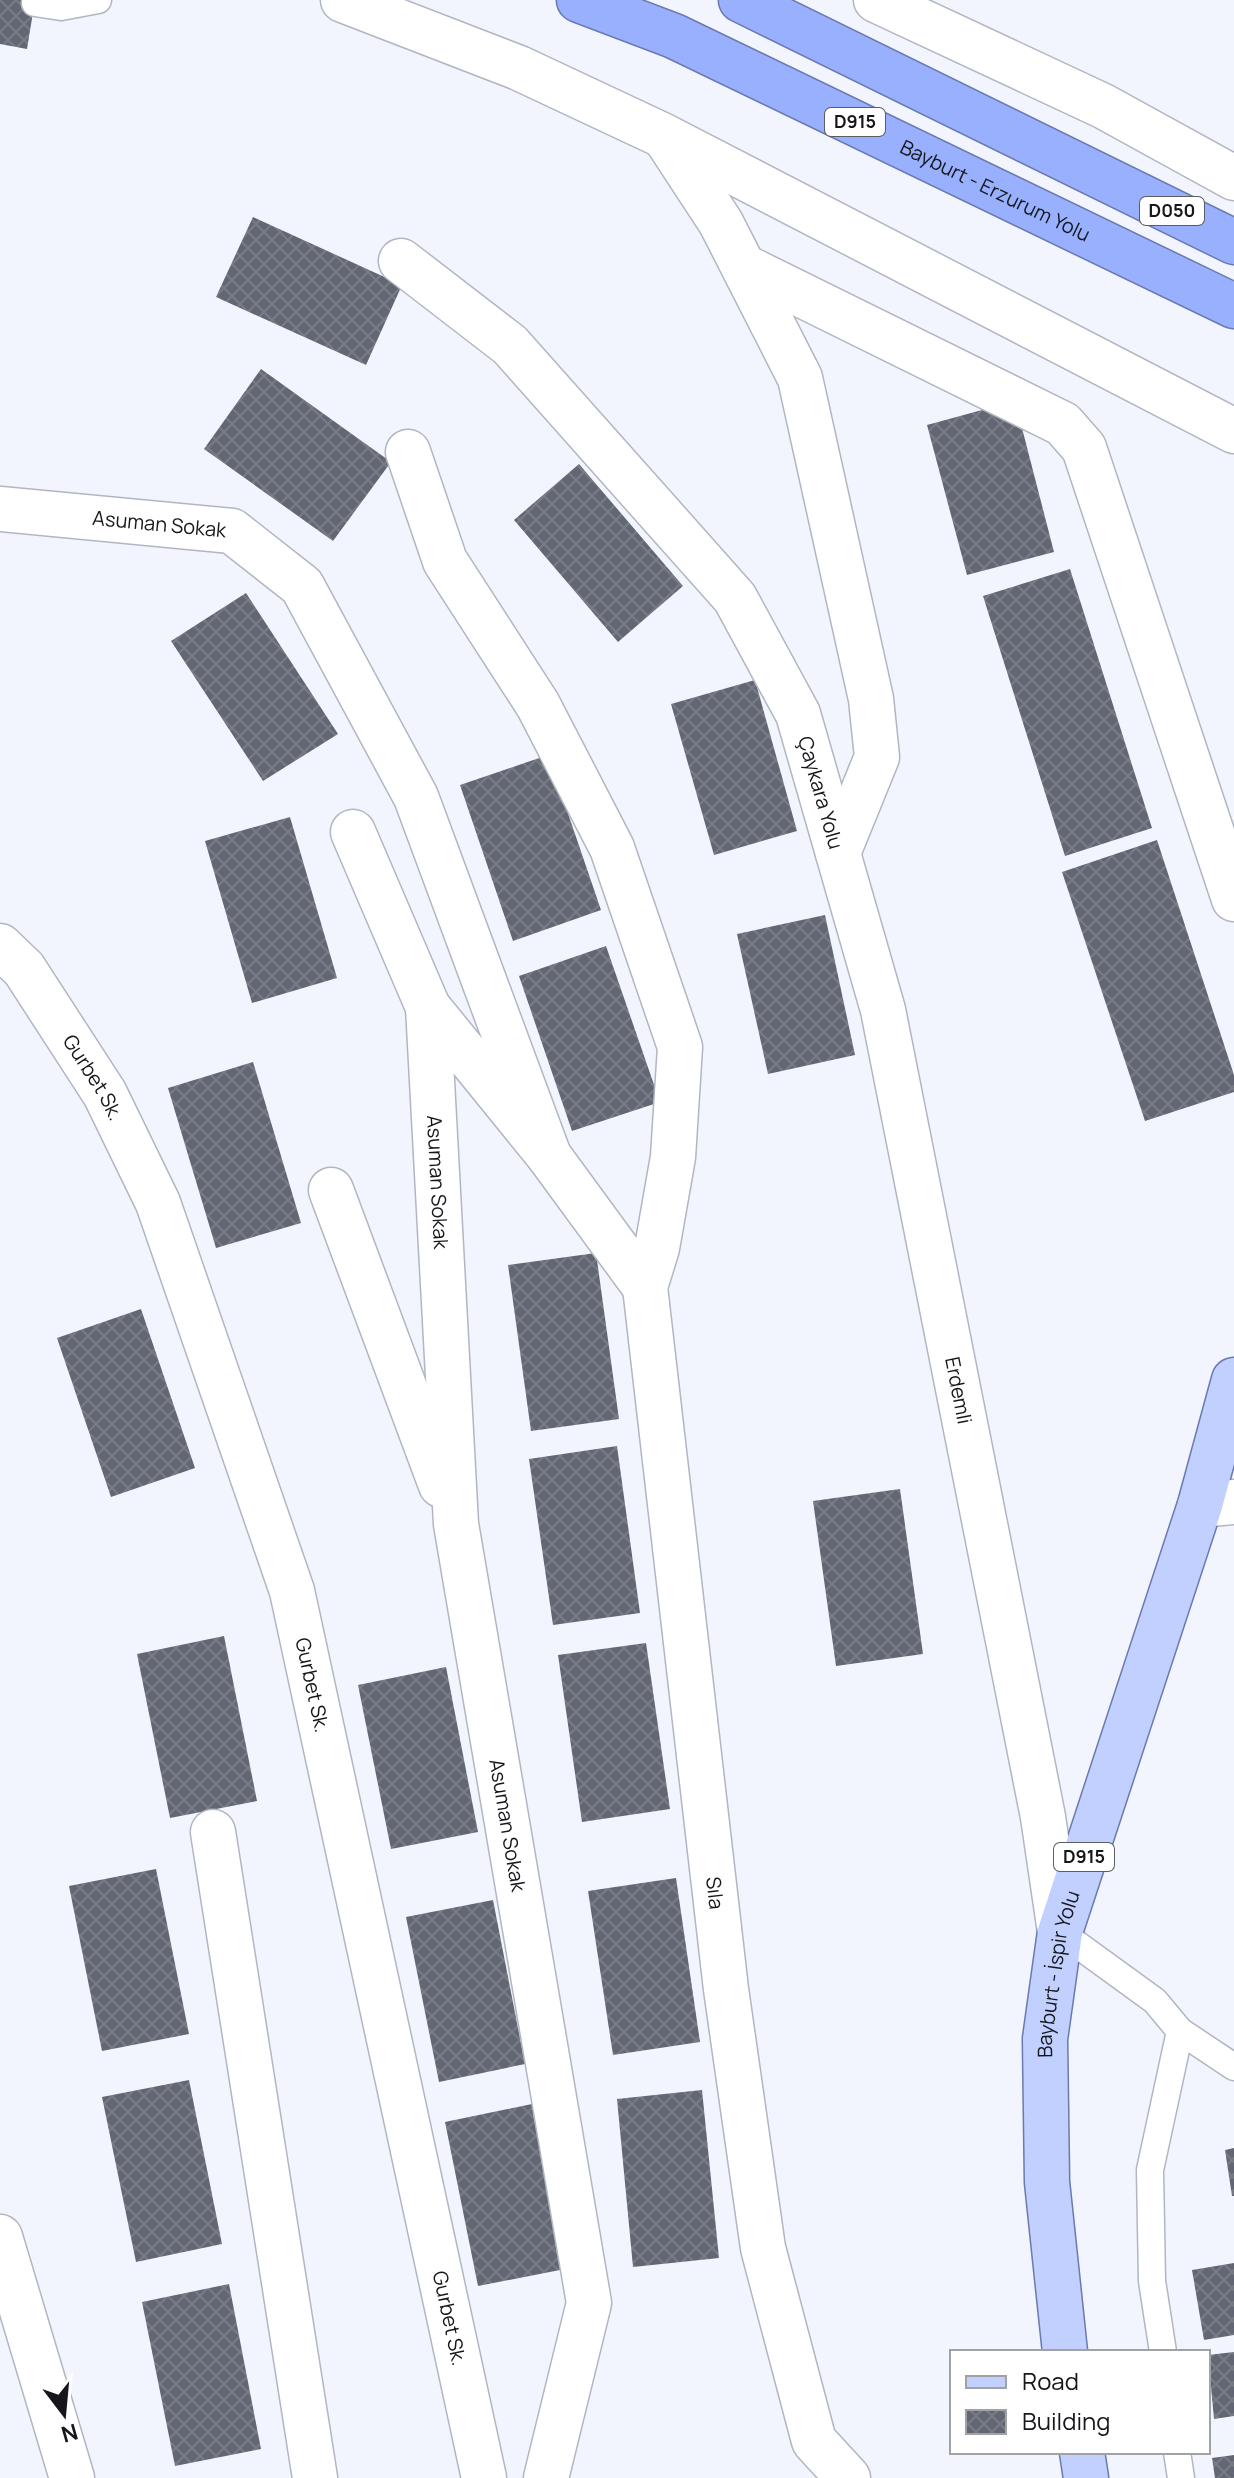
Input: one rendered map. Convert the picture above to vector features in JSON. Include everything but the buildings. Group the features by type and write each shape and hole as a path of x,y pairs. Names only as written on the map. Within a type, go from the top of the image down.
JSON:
{"highway":[{"name":"Bayburt - Erzurum Yolu","path":"579,0 674,36 1234,306"},
{"name":"D050","path":"741,0 1234,242"}],"main road":[{"name":"Bayburt - İspir Yolu","path":"1065,2350 1047,2182 1045,2039 1060,1932 1217,1503 1234,1380"},
{"path":"1082,2454 1086,2478"}],"street":[{"path":"343,0 519,68 664,136 1234,431"},
{"path":"876,0 1103,106 1234,178"},
{"name":"Çaykara Yolu","path":"664,136 745,267 800,378 871,699 877,757 838,853"},
{"name":"Çaykara Yolu","path":"401,261 510,345 735,598 798,714 838,853"},
{"path":"745,267 1063,424 1084,448 1234,899"},
{"path":"408,452 445,561 538,705 612,848 680,1047 673,1157 657,1248 645,1287"},
{"name":"Asuman Sokak","path":"0,509 232,531 302,586 416,797 549,1156"},
{"path":"353,832 428,1007 549,1156 645,1287"},
{"name":"Erdemli","path":"838,853 886,1025 1040,1801 1060,1932"},
{"name":"Gurbet Sk.","path":"0,946 24,969 105,1094 158,1203 292,1591 484,2478"},
{"name":"Asuman Sokak","path":"428,1007 456,1524 589,2303 546,2478"},
{"path":"331,1190 456,1524"},
{"name":"Sıla","path":"645,1287 726,1989 763,2248 814,2441 848,2478"},
{"path":"213,1832 315,2478"},
{"path":"0,2237 72,2478"}],"lane":[{"path":"35,3 61,7 98,0"},
{"path":"1060,1932 1155,2001 1180,2031 1234,2067"},
{"path":"1163,2350 1152,2281 1150,2170 1180,2031"},
{"path":"1177,2454 1181,2478"}]}
